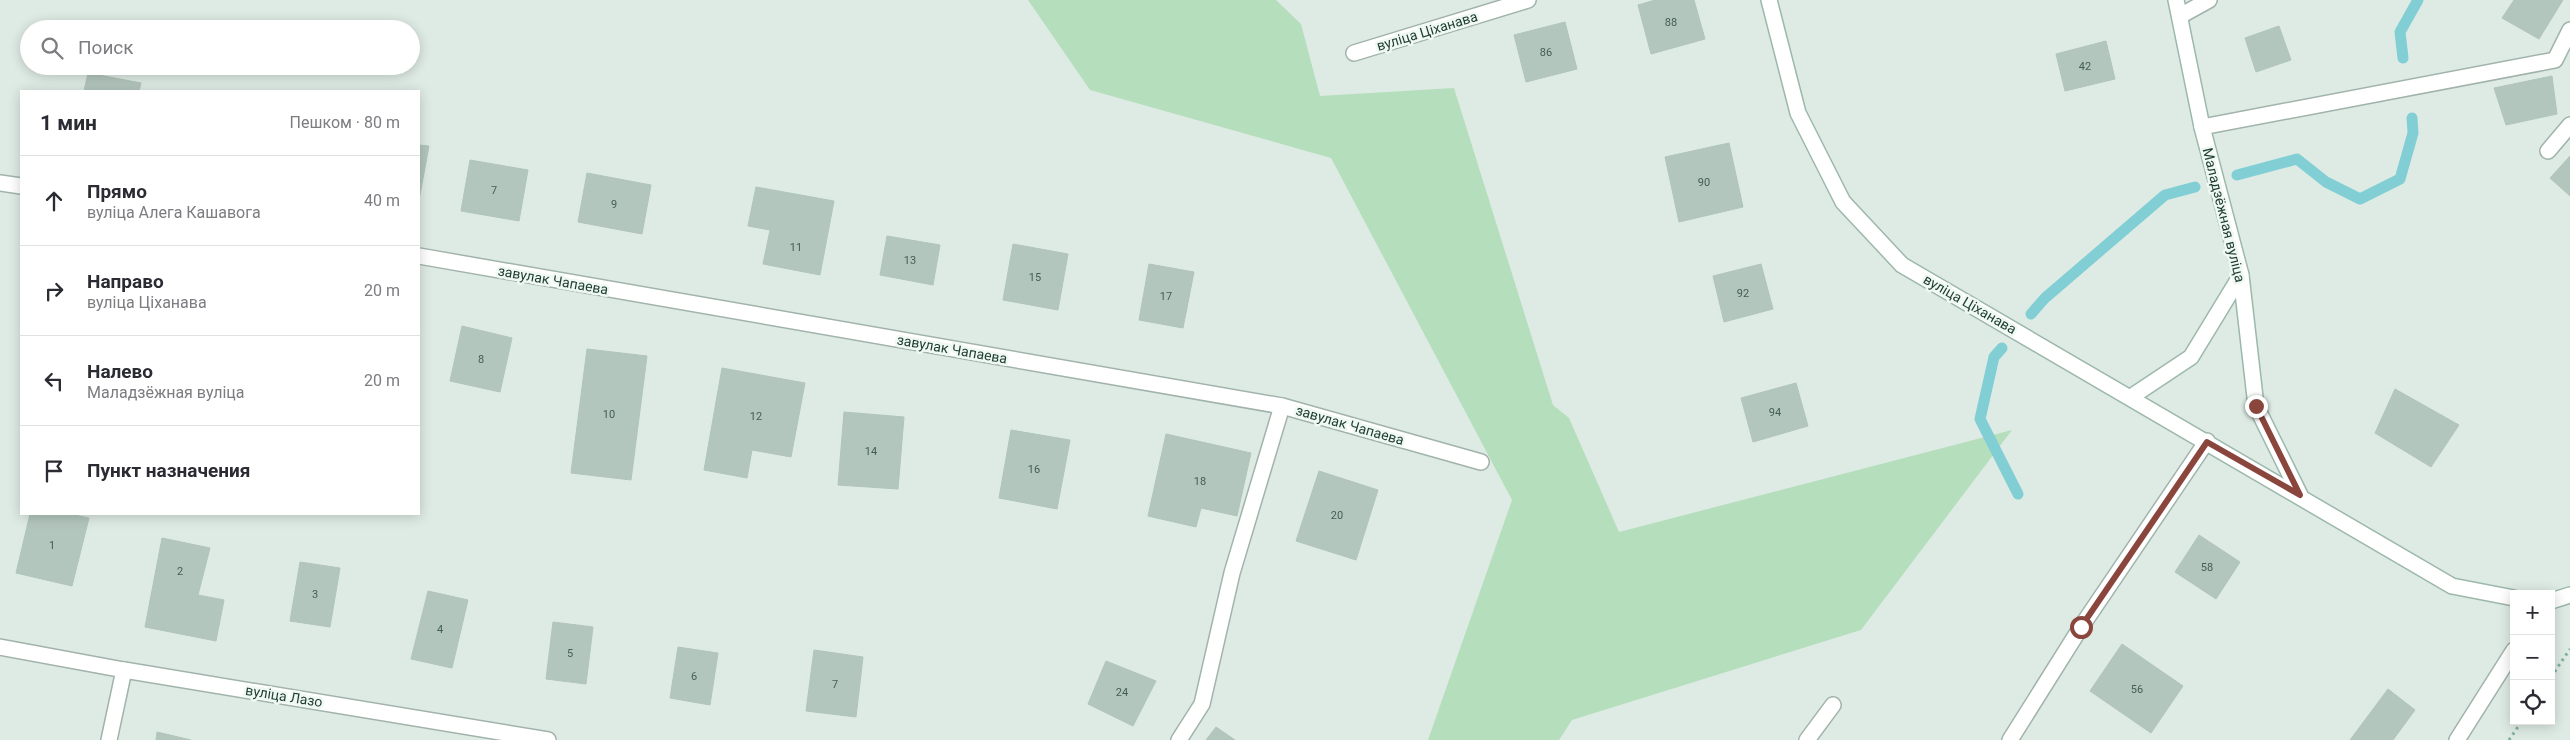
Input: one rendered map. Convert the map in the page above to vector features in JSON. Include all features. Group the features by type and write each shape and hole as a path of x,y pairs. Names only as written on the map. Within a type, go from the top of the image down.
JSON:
{"street":[{"name":"вуліца Ціханава","path":"1354,53 1528,0"},
{"name":"вуліца Ціханава","path":"1768,0 1798,113 1843,202 1902,265 2300,495 2452,586 2510,597"},
{"name":"Маладзёжная вуліца","path":"2176,0 2202,127 2241,275 2256,406 2300,495"},
{"path":"2180,16 2209,0"},
{"path":"2202,127 2555,60 2570,30"},
{"path":"2548,151 2570,125"},
{"path":"0,183 20,186"},
{"name":"завулак Чапаева","path":"420,256 1282,406 1481,462"},
{"path":"2131,398 2191,357 2241,275"},
{"path":"1179,740 1202,704 1232,573 1282,406"},
{"path":"2010,740 2081,627 2207,442"},
{"path":"2555,600 2570,595"},
{"name":"вуліца Лазо","path":"0,647 515,737 548,740"},
{"path":"2457,740 2510,656"},
{"path":"108,740 124,670"},
{"path":"1806,740 1833,705"}],"path":[{"path":"2555,671 2570,649"},
{"path":"2509,740 2519,725"}],"green space":[{"path":"1028,0 1276,0 1301,24 1320,96 1454,88 1553,405 1569,418 1619,532 2012,430 1861,630 1572,720 1559,740 1428,740 1512,500 1331,158 1090,90"}],"building":[{"path":"1655,0 1694,0 1705,39 1651,54 1638,5"},
{"path":"2514,0 2563,0 2539,39 2502,18"},
{"path":"1565,22 1577,69 1526,82 1514,35"},
{"path":"2279,26 2291,60 2256,72 2245,38"},
{"path":"2106,41 2115,79 2065,91 2056,54"},
{"path":"88,75 99,75 141,83 139,90 84,90"},
{"path":"2552,76 2557,114 2506,125 2494,88"},
{"path":"1729,143 1743,207 1679,222 1665,157"},
{"path":"420,145 429,146 420,195"},
{"path":"2570,156 2570,196 2550,178"},
{"path":"470,160 528,170 519,221 461,211"},
{"path":"587,173 651,185 642,234 578,222"},
{"path":"756,187 834,201 820,275 763,264 770,230 748,226"},
{"path":"887,236 940,245 933,285 880,275"},
{"path":"1013,244 1068,254 1058,310 1003,300"},
{"path":"1149,264 1194,272 1183,328 1139,320"},
{"path":"1761,264 1773,309 1724,322 1713,276"},
{"path":"462,326 512,338 500,392 450,381"},
{"path":"587,349 647,356 631,480 571,473"},
{"path":"722,368 805,383 791,457 752,450 747,478 704,470"},
{"path":"1796,383 1808,426 1753,442 1741,398"},
{"path":"2395,389 2459,425 2431,467 2375,433"},
{"path":"844,412 904,417 898,489 838,485"},
{"path":"1011,430 1070,440 1057,509 999,498"},
{"path":"1166,434 1251,453 1237,516 1201,508 1196,527 1148,516"},
{"path":"1319,471 1378,490 1356,560 1296,541"},
{"path":"30,515 75,515 89,518 72,586 16,573"},
{"path":"2199,535 2240,562 2216,599 2175,572"},
{"path":"162,538 210,548 198,595 224,600 216,641 145,627"},
{"path":"300,562 340,568 330,627 290,621"},
{"path":"428,591 468,600 452,668 411,659"},
{"path":"553,622 593,627 586,684 546,679"},
{"path":"2122,644 2183,686 2151,733 2090,691"},
{"path":"678,647 718,653 710,705 670,698"},
{"path":"814,650 863,657 856,717 806,711"},
{"path":"1106,661 1156,681 1133,726 1088,704"},
{"path":"2388,689 2415,710 2393,740 2350,740"},
{"path":"1216,727 1235,740 1206,740"},
{"path":"157,732 191,740 156,740"}],"waterway":[{"path":"2403,58 2400,32 2418,0"},
{"path":"2237,175 2297,159 2326,182 2360,199 2400,179 2413,133 2412,118"},
{"path":"2031,314 2045,298 2165,195 2195,187"},
{"path":"2002,348 1994,357 1980,419 2018,494"}],"route":[{"path":"2081,627 2207,442 2300,495 2256,406"}]}
